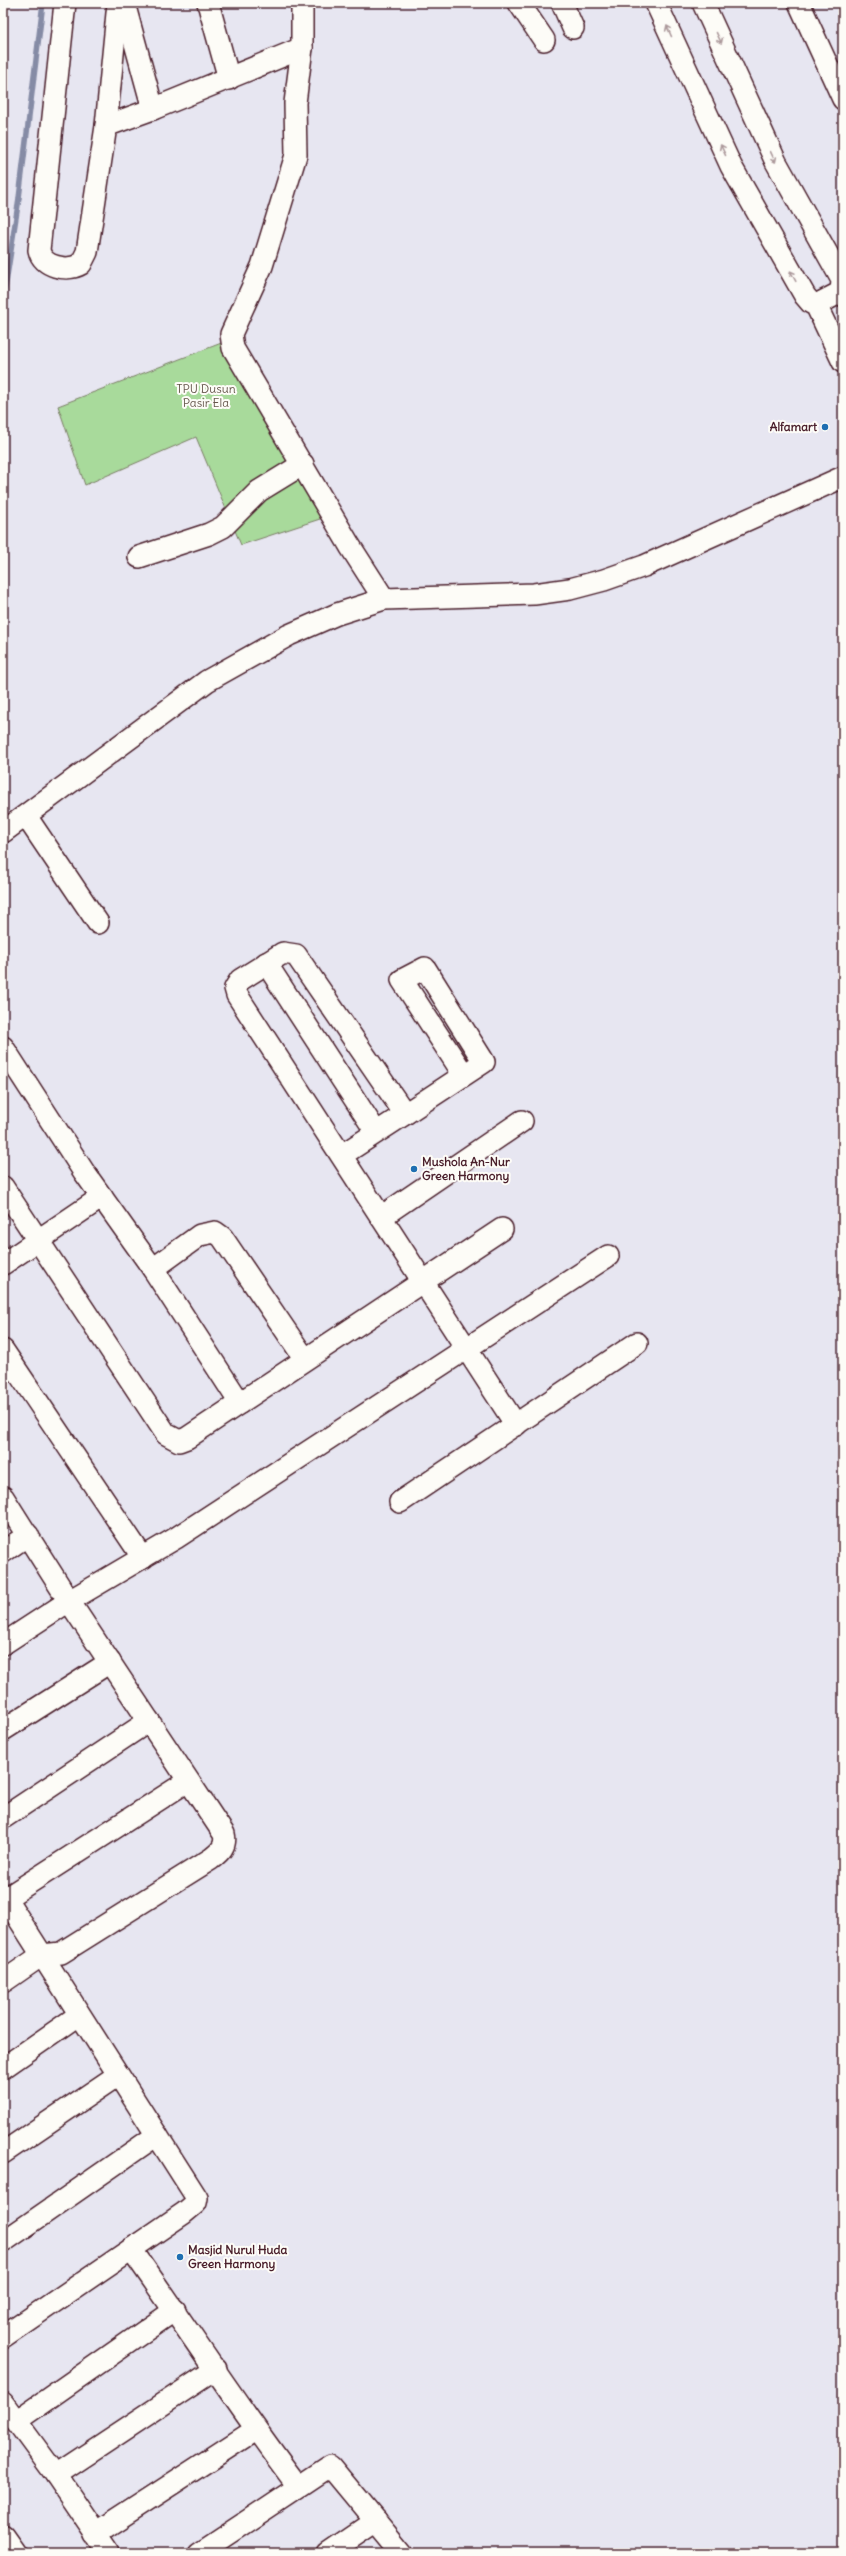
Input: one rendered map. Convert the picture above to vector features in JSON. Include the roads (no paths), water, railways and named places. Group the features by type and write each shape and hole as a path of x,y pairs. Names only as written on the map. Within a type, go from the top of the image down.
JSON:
{"street":[{"path":"65,3 38,250 43,261 47,264 76,267 81,264 88,252 106,126 118,3"},
{"path":"124,3 154,109"},
{"path":"208,3 229,79"},
{"path":"302,3 302,48 295,103 296,155 262,266 237,320 230,340 233,348 303,464 350,546 384,599"},
{"path":"519,3 544,40"},
{"path":"562,3 573,28"},
{"path":"656,3 731,166 805,296 810,303 816,305 841,292 842,280 776,162 702,3"},
{"path":"799,3 843,99"},
{"path":"106,126 154,109 302,48"},
{"path":"816,305 843,362"},
{"path":"139,557 210,534 223,527 259,491 303,464"},
{"path":"3,832 207,682 289,635 338,614 384,599 534,594 570,589 604,580 644,566 843,478"},
{"path":"26,816 98,923"},
{"path":"405,1114 296,955 283,952 240,980 235,991 516,1424"},
{"path":"266,963 376,1132"},
{"path":"342,1155 484,1062 424,968 402,980 464,1075"},
{"path":"3,1047 102,1197 153,1269 240,1403"},
{"path":"381,1217 522,1121"},
{"path":"3,1187 144,1401 172,1439 182,1441 502,1229"},
{"path":"3,1264 102,1197"},
{"path":"153,1269 200,1234 215,1232 228,1245 304,1360"},
{"path":"3,1644 69,1601 176,1538 608,1256"},
{"path":"400,1502 637,1343"},
{"path":"3,1350 143,1558"},
{"path":"3,1497 69,1601 224,1834 224,1846 219,1852 61,1953 42,1955 3,1982"},
{"path":"3,1552 28,1535"},
{"path":"3,1730 110,1662"},
{"path":"3,1818 149,1721"},
{"path":"3,2337 188,2210 197,2198 4,1896 188,1781"},
{"path":"3,2068 79,2015"},
{"path":"3,2153 118,2075"},
{"path":"3,2242 157,2135"},
{"path":"130,2249 216,2369 255,2430 298,2486"},
{"path":"16,2421 175,2310"},
{"path":"56,2475 216,2369"},
{"path":"3,2403 56,2475 109,2553"},
{"path":"96,2534 255,2430"},
{"path":"198,2553 330,2466 402,2553"},
{"path":"329,2553 376,2521"},
{"path":"3,2536 15,2553"}],"waterway":[{"path":"3,302 19,198 43,3"}],"place":[{"name":"Alfamart","path":"825,427"},
{"name":"Mushola An-Nur Green Harmony","path":"414,1169"},
{"name":"Masjid Nurul Huda Green Harmony","path":"180,2257"}],"park label":[{"name":"TPU Dusun Pasir Ela","path":"206,396"}]}
